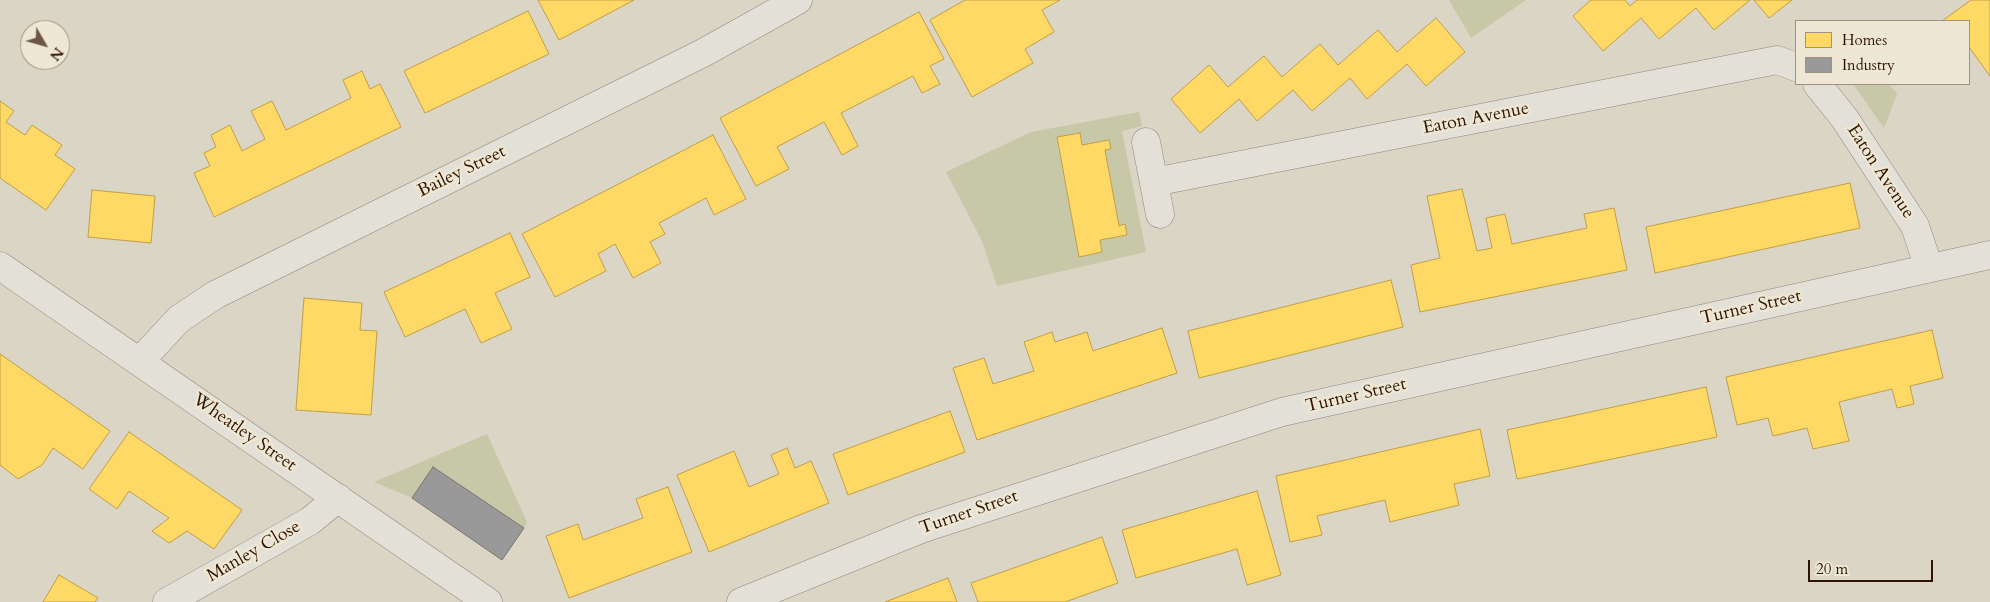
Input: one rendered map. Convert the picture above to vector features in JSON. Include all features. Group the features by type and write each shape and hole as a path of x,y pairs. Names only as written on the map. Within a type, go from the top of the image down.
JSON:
{"street":[{"name":"Bailey Street","path":"140,361 179,319 215,295 703,54 798,0"},
{"name":"Eaton Avenue","path":"1154,182 1777,60 1795,67"},
{"name":"Eaton Avenue","path":"1818,85 1845,119 1915,226 1929,268"},
{"path":"1146,142 1160,214"},
{"name":"Turner Street","path":"741,602 921,529 1282,412 1990,255"},
{"name":"Wheatley Street","path":"0,266 488,602"},
{"name":"Manley Close","path":"167,602 310,521 338,498"}],"green space":[{"path":"1449,0 1526,0 1471,38"},
{"path":"1854,85 1890,85 1897,94 1884,128"},
{"path":"1139,112 1142,126 1122,131 1146,252 997,286 982,241 946,172 1031,132","holes":["1080,133 1083,145 1109,140 1111,149 1105,150 1119,226 1125,224 1127,235 1100,240 1102,252 1079,257 1057,138"]},
{"path":"487,434 527,522 524,528 433,467 412,498 374,482"}],"building: Homes":[{"path":"538,0 634,0 559,40"},
{"path":"965,0 1060,0 1042,10 1054,32 1025,49 1033,63 972,97 930,20"},
{"path":"1591,0 1625,0 1630,6 1637,0 1750,0 1714,30 1696,8 1659,39 1641,18 1603,51 1573,16"},
{"path":"1754,0 1792,0 1769,18"},
{"path":"1971,0 1990,0 1990,76 1970,48 1970,20 1943,20"},
{"path":"528,11 549,54 425,113 404,71"},
{"path":"919,12 944,59 930,66 940,84 922,93 913,76 841,113 858,146 842,155 824,122 777,147 789,169 756,186 720,118"},
{"path":"1436,18 1465,52 1426,86 1407,64 1367,99 1350,78 1312,111 1293,90 1257,121 1239,99 1200,133 1171,99 1209,65 1228,87 1264,56 1282,77 1320,44 1338,65 1378,30 1397,52"},
{"path":"362,71 370,89 380,84 401,127 214,217 194,173 210,166 204,153 216,147 211,135 230,125 242,151 265,139 251,111 272,101 286,130 351,98 343,80"},
{"path":"0,101 14,111 6,122 25,135 32,125 62,145 55,155 75,169 46,210 0,178"},
{"path":"1080,133 1082,145 1109,140 1111,149 1105,150 1119,226 1125,224 1127,235 1100,240 1102,252 1079,257 1057,137"},
{"path":"713,135 746,199 714,215 706,198 659,223 665,234 650,242 661,263 633,278 615,244 598,254 606,271 555,297 522,234"},
{"path":"1850,183 1860,228 1655,273 1646,227"},
{"path":"1462,189 1477,251 1492,248 1486,218 1505,214 1512,244 1587,228 1584,214 1614,208 1627,270 1420,312 1411,265 1440,258 1427,196"},
{"path":"92,190 155,196 151,243 88,237"},
{"path":"510,233 530,277 495,293 512,329 481,343 465,309 405,337 384,292"},
{"path":"1391,280 1403,327 1199,378 1188,331"},
{"path":"304,298 362,303 360,330 377,331 371,415 296,410"},
{"path":"1162,328 1177,373 977,440 953,368 984,358 993,384 1034,371 1024,342 1052,332 1055,342 1087,332 1093,351"},
{"path":"1932,330 1943,378 1910,386 1914,404 1897,408 1892,389 1839,402 1849,441 1813,449 1807,428 1773,436 1768,418 1737,425 1726,377"},
{"path":"0,354 110,431 83,469 53,448 42,465 18,479 0,465"},
{"path":"1706,387 1717,437 1517,479 1507,430"},
{"path":"950,411 965,452 848,495 833,454"},
{"path":"1480,429 1490,476 1454,484 1459,505 1390,522 1385,500 1317,516 1322,535 1290,542 1276,476"},
{"path":"129,432 242,510 214,549 187,531 169,543 152,531 169,518 129,491 117,509 89,489"},
{"path":"787,448 795,468 811,461 829,503 709,552 677,475 734,451 749,487 779,474 771,455"},
{"path":"668,487 692,552 569,598 546,536 578,524 583,540 643,518 636,499"},
{"path":"1257,491 1281,575 1247,585 1237,549 1136,578 1122,530"},
{"path":"1102,537 1118,583 1065,602 978,602 971,583"},
{"path":"59,575 98,598 95,602 43,602"},
{"path":"948,578 957,602 885,602"}],"building: Industry":[{"path":"433,467 524,528 502,560 412,498"}]}
